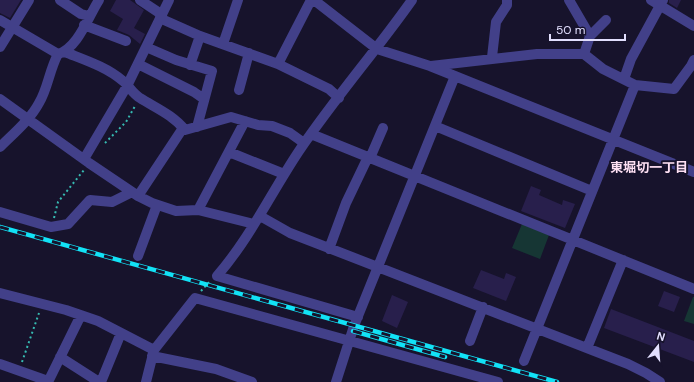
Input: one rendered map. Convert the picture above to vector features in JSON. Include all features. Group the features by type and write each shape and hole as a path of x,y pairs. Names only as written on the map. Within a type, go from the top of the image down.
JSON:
{"street":[{"path":"0,47 30,0"},
{"path":"60,0 81,14 86,20 126,41"},
{"path":"0,147 28,118 39,104 45,90 50,69 62,53 75,42 86,20 99,0"},
{"path":"140,0 158,12 164,20 200,36 278,64 329,89 339,98"},
{"path":"84,159 127,86 169,0"},
{"path":"223,44 238,0"},
{"path":"278,64 313,0 377,50 430,66 694,172"},
{"path":"358,317 217,276 235,254 304,143 377,50 412,0"},
{"path":"492,58 496,22 507,5 507,0"},
{"path":"569,0 590,36"},
{"path":"624,80 631,58 658,2 694,26"},
{"path":"0,20 12,28 62,53 104,68 124,82 139,98 176,120 185,130 197,128 231,117 258,125 272,126 290,133 304,143"},
{"path":"584,54 590,36 606,20"},
{"path":"190,65 200,36"},
{"path":"146,47 176,60 212,71 197,128"},
{"path":"239,90 249,53"},
{"path":"430,66 537,54 584,54 603,69 635,85 674,89 694,60"},
{"path":"138,64 194,92 204,99"},
{"path":"336,382 349,340 455,76"},
{"path":"524,361 635,85"},
{"path":"0,99 135,194 157,205 176,211 198,210 257,220 587,348 646,373 660,382"},
{"path":"198,210 245,121"},
{"path":"435,126 592,191"},
{"path":"0,212 51,227 68,224 90,200 112,202 135,194 183,128"},
{"path":"329,248 346,203 383,128"},
{"path":"311,134 694,289"},
{"path":"229,152 284,174"},
{"path":"138,256 157,205"},
{"path":"587,348 624,260"},
{"path":"0,293 98,321 153,353 216,369 252,382"},
{"path":"146,382 153,353 195,298 498,382"},
{"path":"470,341 483,307"},
{"path":"0,364 48,382 81,315"},
{"path":"60,357 100,382 121,333"}],"path":[{"path":"195,298 213,277 217,276"},
{"path":"19,371 42,304"}],"green space":[{"path":"522,224 549,235 540,259 512,248"},
{"path":"694,297 694,324 684,321"}],"building":[{"path":"0,0 21,0 10,18 0,13"},
{"path":"116,0 130,0 144,10 134,28 145,34 140,44 129,35 117,30 123,19 110,11"},
{"path":"669,0 681,0 677,8 669,3"},
{"path":"531,186 541,190 539,195 562,205 563,200 575,204 565,228 521,211"},
{"path":"481,270 504,279 506,273 516,277 506,301 473,288"},
{"path":"664,291 680,297 674,312 658,306"},
{"path":"392,295 408,302 397,328 382,321"},
{"path":"611,309 694,341 694,362 604,328"}],"railway":[{"path":"0,227 557,382"},
{"path":"353,331 445,357"}],"district":[{"name":"東堀切一丁目","path":"649,167"}]}
